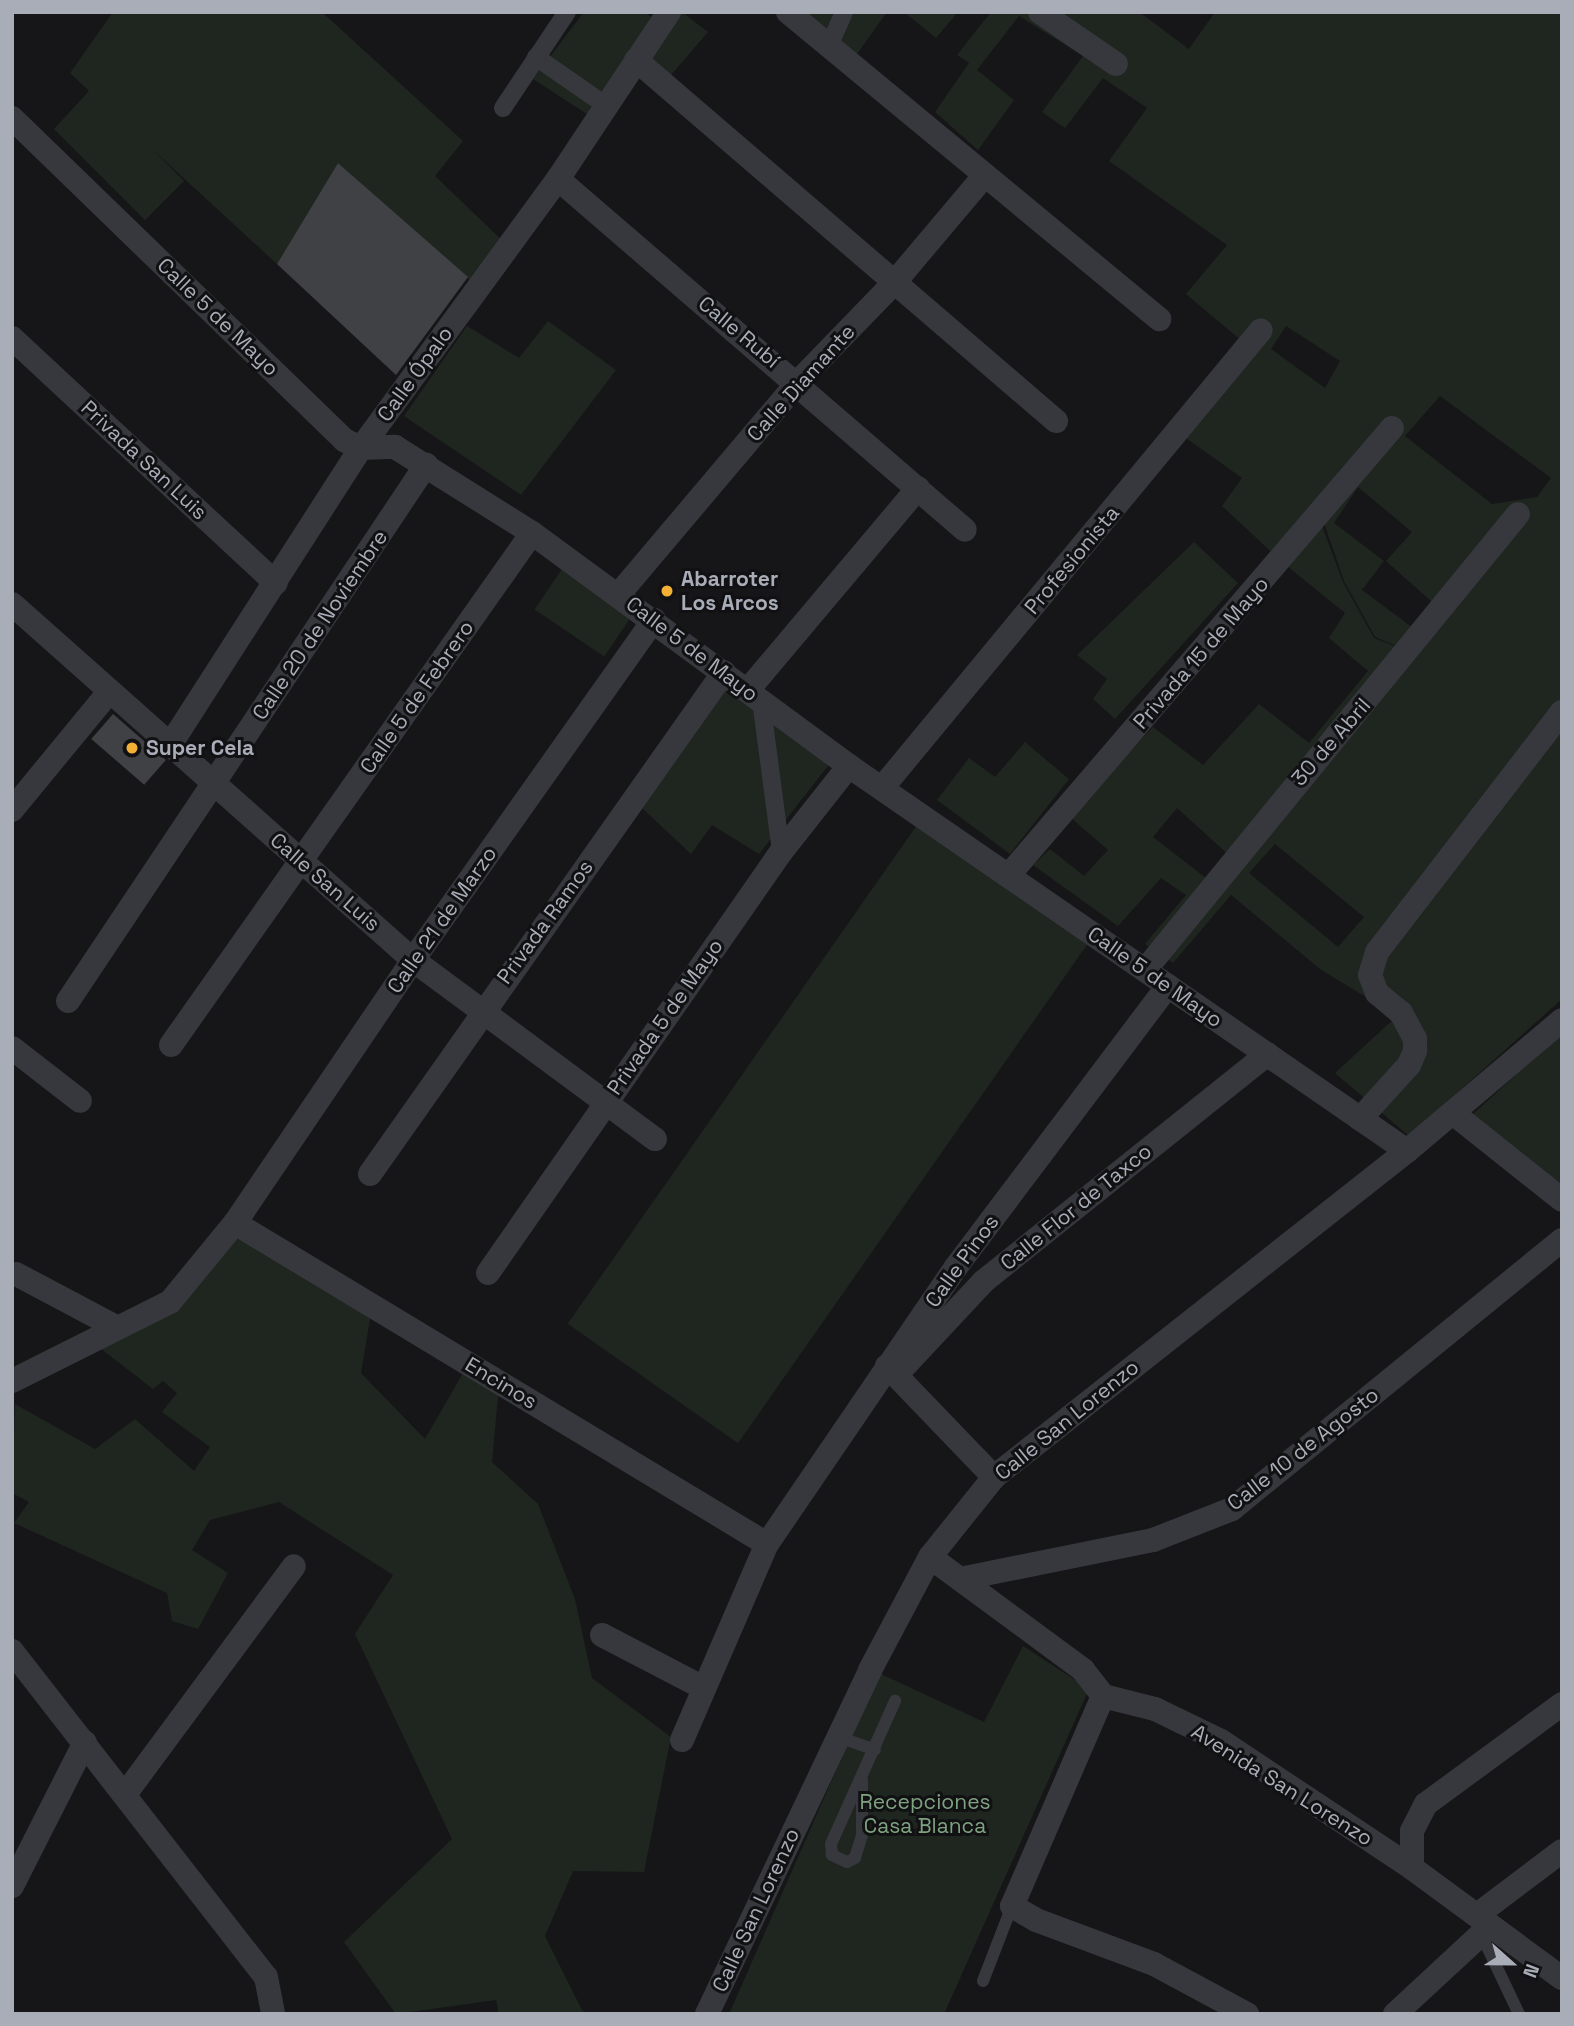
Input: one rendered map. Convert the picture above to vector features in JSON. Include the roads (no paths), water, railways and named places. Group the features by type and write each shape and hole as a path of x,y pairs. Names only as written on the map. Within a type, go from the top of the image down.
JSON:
{"street":[{"path":"503,108 568,12"},
{"path":"788,12 1159,319"},
{"path":"829,46 844,12"},
{"path":"1040,12 1116,64"},
{"name":"Calle Ópalo","path":"172,742 361,448 558,179 636,60 661,15"},
{"path":"536,57 606,105"},
{"path":"636,60 1056,421"},
{"name":"Calle 5 de Mayo","path":"12,118 344,440 361,448 395,447 533,533 849,766 1407,1151"},
{"name":"Calle Diamante","path":"619,594 798,382 894,283 985,174"},
{"name":"Calle Rubí","path":"558,179 798,382 965,530"},
{"name":"Profesionista","path":"882,788 1261,330"},
{"name":"Privada San Luis","path":"12,338 276,583"},
{"name":"Privada 15 de Mayo","path":"1008,876 1392,428"},
{"name":"Calle 20 de Noviembre","path":"68,1001 426,465"},
{"path":"781,852 755,695 918,488"},
{"name":"30 de Abril","path":"1145,970 1518,514"},
{"name":"Calle 5 de Febrero","path":"172,1045 533,533"},
{"name":"Calle San Luis","path":"12,604 109,692 172,742 214,785 413,960 481,1012 606,1100 655,1139"},
{"name":"Calle 21 de Marzo","path":"12,1381 170,1302 235,1223 413,960 654,620"},
{"name":"Privada Ramos","path":"370,1174 481,1012 724,672"},
{"path":"12,810 109,692"},
{"path":"1360,1119 1409,1065 1415,1051 1415,1039 1401,1013 1377,993 1370,975 1377,952 1562,712"},
{"name":"Privada 5 de Mayo","path":"488,1273 781,852 849,766"},
{"name":"Calle Pinos","path":"682,1740 767,1544 1168,986"},
{"name":"Calle San Lorenzo","path":"707,2014 838,1737 930,1557 994,1477 1407,1151 1562,1020"},
{"path":"12,1048 80,1101"},
{"name":"Calle Flor de Taxco","path":"892,1370 984,1281 1267,1054"},
{"path":"1453,1113 1562,1200"},
{"name":"Encinos","path":"235,1223 767,1544"},
{"name":"Calle 10 de Agosto","path":"960,1579 1153,1540 1231,1510 1562,1240"},
{"path":"16,1274 118,1328"},
{"path":"892,1370 994,1477"},
{"path":"930,1557 1083,1671 1103,1696 1012,1906 1035,1920 1154,1964 1247,2014"},
{"path":"126,1793 295,1566"},
{"path":"602,1635 704,1688"},
{"path":"12,1651 126,1793 266,1977 273,2014"},
{"name":"Avenida San Lorenzo","path":"1103,1696 1156,1709 1221,1741 1412,1868 1483,1925 1562,1978"},
{"path":"1412,1868 1412,1831 1426,1804 1562,1704"},
{"path":"12,1886 85,1742"},
{"path":"1395,2014 1483,1925 1562,1851"}],"lane":[{"path":"862,1780 862,1835 855,1858 847,1862 829,1850 895,1701"},
{"path":"838,1737 875,1751"},
{"path":"983,1981 1012,1906"},
{"path":"1483,1925 1519,2014"}],"place":[{"name":"Abarroter Los Arcos","path":"667,591"},
{"name":"Super Cela","path":"132,748"}],"park label":[{"name":"Recepciones Casa Blanca","path":"925,1814"}]}
